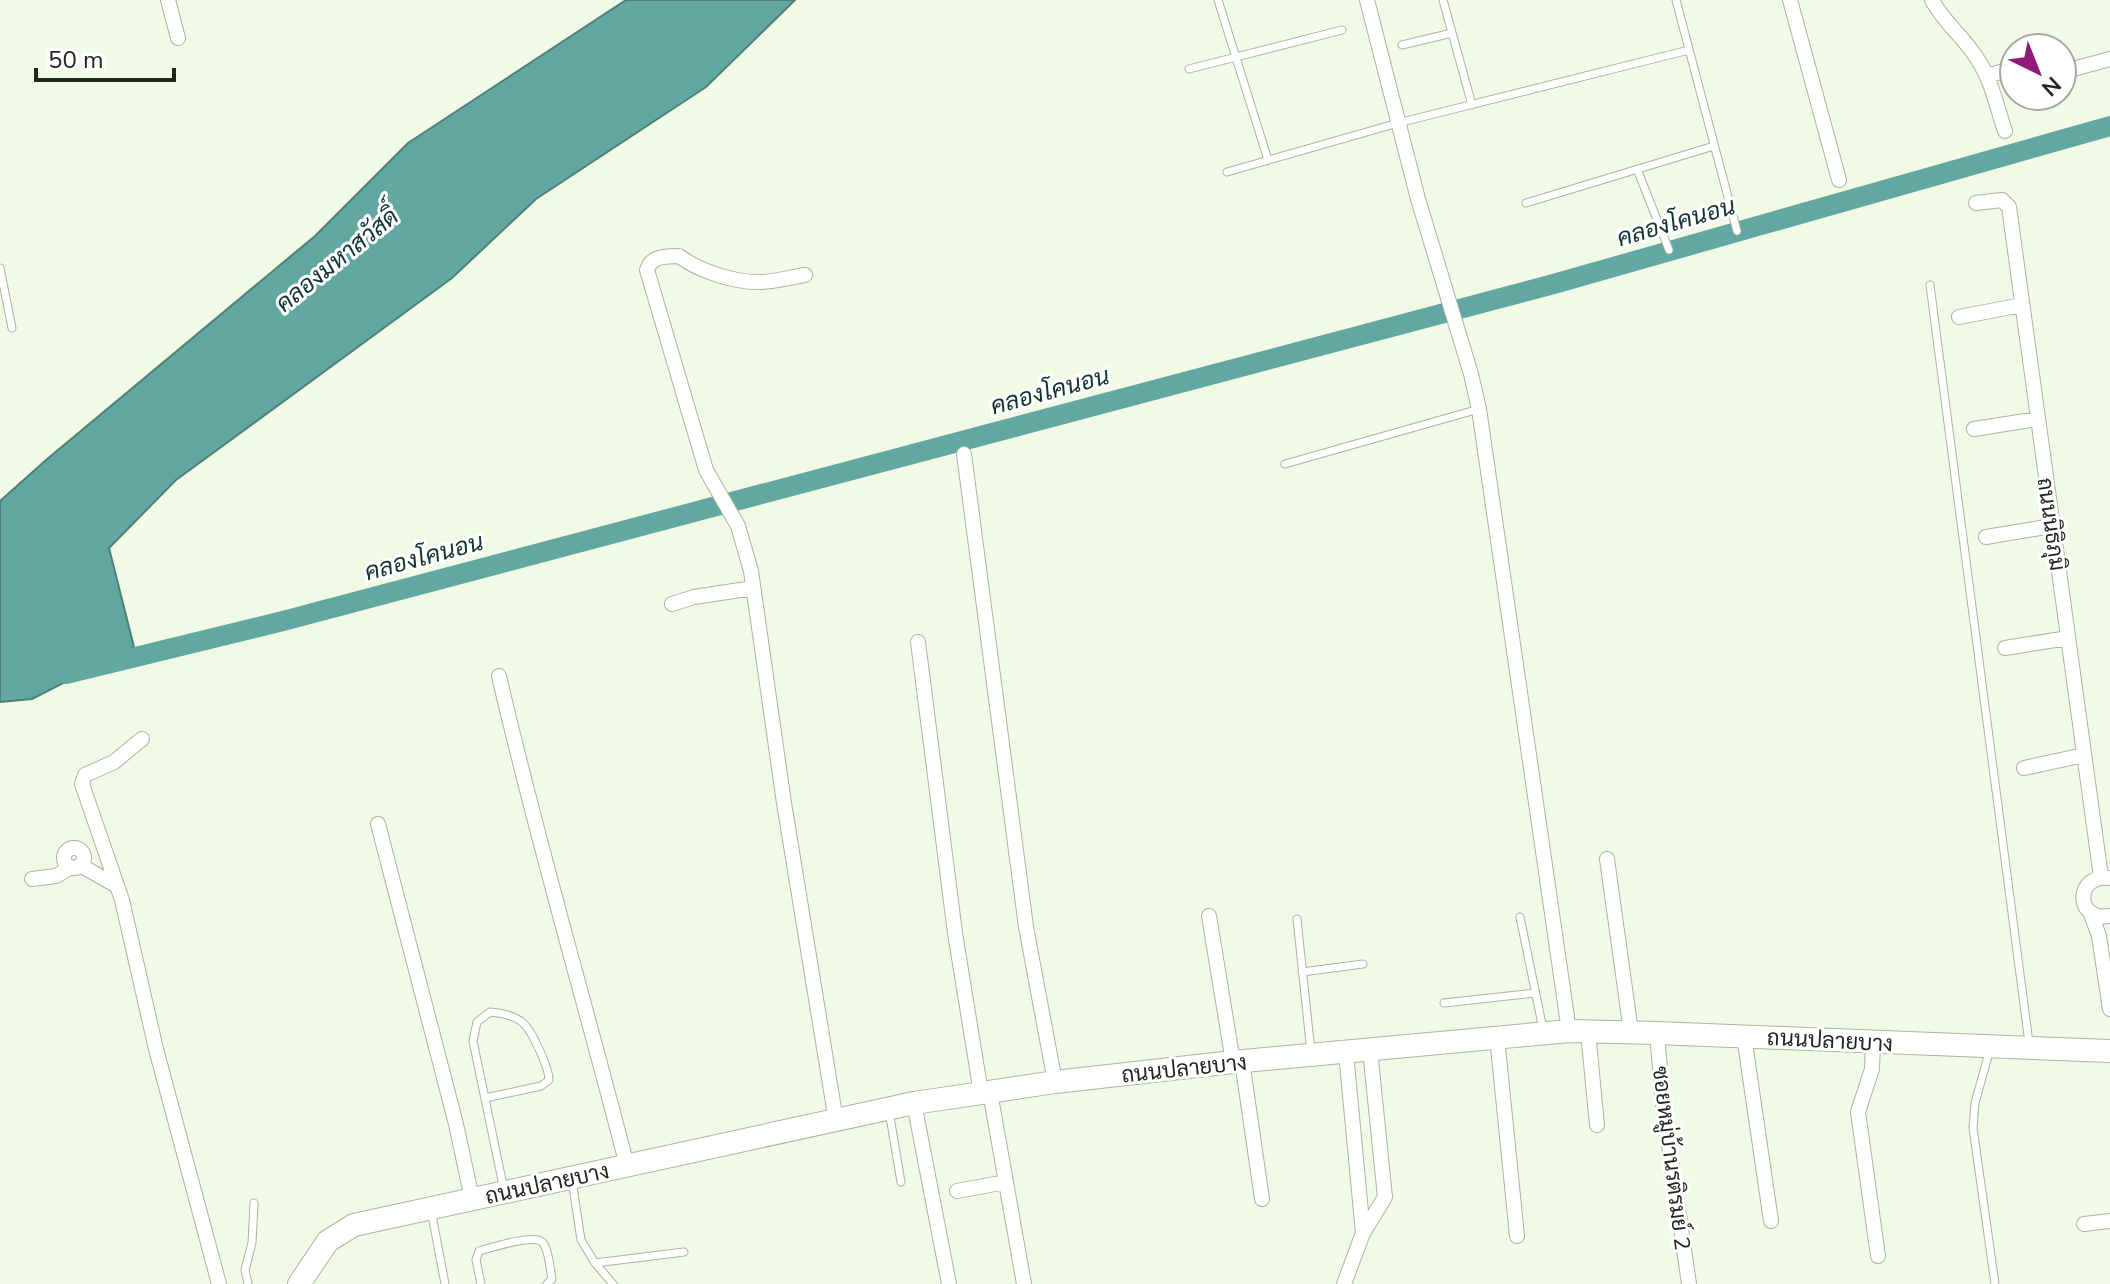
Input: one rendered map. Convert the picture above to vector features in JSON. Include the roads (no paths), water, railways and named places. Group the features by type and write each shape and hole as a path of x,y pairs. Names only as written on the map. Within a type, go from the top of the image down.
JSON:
{"street":[{"path":"168,0 178,38"},
{"path":"1367,0 1418,199 1479,409 1578,1032 1597,1125"},
{"path":"1790,0 1839,180"},
{"path":"1932,0 1987,76 2005,131"},
{"path":"2078,68 2110,59"},
{"path":"1987,76 1998,73"},
{"name":"ถนนนิธิภุมิ","path":"1976,203 2002,200 2009,207 2084,755 2105,877"},
{"path":"805,275 759,283 706,272 679,256 656,258 647,270 706,470 732,512 746,551 836,1121"},
{"path":"1959,317 2022,305"},
{"path":"1974,429 2037,419"},
{"path":"964,454 1026,927 1055,1082"},
{"path":"1986,537 2052,526"},
{"path":"672,604 753,588"},
{"path":"2005,648 2068,638"},
{"path":"918,642 955,933 1024,1284"},
{"path":"499,676 527,799 627,1166"},
{"path":"142,739 114,762 85,775 82,784 117,886 156,1049 219,1284"},
{"path":"2024,768 2084,755"},
{"path":"378,824 456,1124 472,1199"},
{"path":"1607,859 1631,1032"},
{"path":"32,879 56,876 75,866 117,886"},
{"path":"2105,877 2087,885 2084,892 2086,908 2099,936 2110,1009"},
{"path":"2091,914 2110,916"},
{"path":"1209,916 1262,1199"},
{"name":"ถนนปลายบาง","path":"299,1284 328,1241 354,1225 914,1103 1055,1082 1497,1037 1578,1032 2110,1051"},
{"name":"ซอยหมู่บ้านรติรมย์ 2","path":"1657,1033 1663,1104 1689,1284"},
{"path":"1744,1036 1771,1221"},
{"path":"1497,1037 1517,1236"},
{"path":"1873,1042 1872,1069 1858,1112 1878,1256"},
{"path":"1344,1284 1363,1233 1385,1197 1370,1050"},
{"path":"1346,1053 1363,1233"},
{"path":"914,1103 949,1284"},
{"path":"957,1191 1006,1182"},
{"path":"2084,1224 2110,1221"}],"lane":[{"path":"1218,0 1268,160"},
{"path":"1443,0 1472,105"},
{"path":"1676,0 1737,231"},
{"path":"1189,69 1342,30"},
{"path":"1402,45 1452,33"},
{"path":"1227,172 1398,123 1689,50"},
{"path":"1526,203 1714,146"},
{"path":"1637,169 1669,250"},
{"path":"0,268 12,328"},
{"path":"1930,285 2030,1049"},
{"path":"1285,464 1479,409"},
{"path":"1520,917 1544,1034"},
{"path":"1297,919 1311,1056"},
{"path":"1302,972 1363,964"},
{"path":"1444,1003 1535,993"},
{"path":"485,1098 541,1086 549,1080 549,1071 526,1025 504,1013 490,1012 477,1022 473,1041 504,1192"},
{"path":"1991,1047 1975,1103 1973,1128 1995,1284"},
{"path":"889,1109 901,1182"},
{"path":"572,1178 581,1240 613,1284"},
{"path":"248,1284 245,1270 252,1243 254,1203"},
{"path":"430,1208 445,1284"},
{"path":"481,1284 476,1260 479,1251 531,1239 540,1240 544,1245 552,1279 547,1284"},
{"path":"595,1263 684,1252"}],"water":[{"name":"คลองมหาสวัสดิ์","path":"626,0 795,0 706,87 536,199 452,278 176,480 109,548 134,647 32,699 0,702 0,501 315,236 408,143"}],"waterway":[{"name":"คลองโคนอน","path":"66,674 283,621 1550,285 2110,126"}]}
